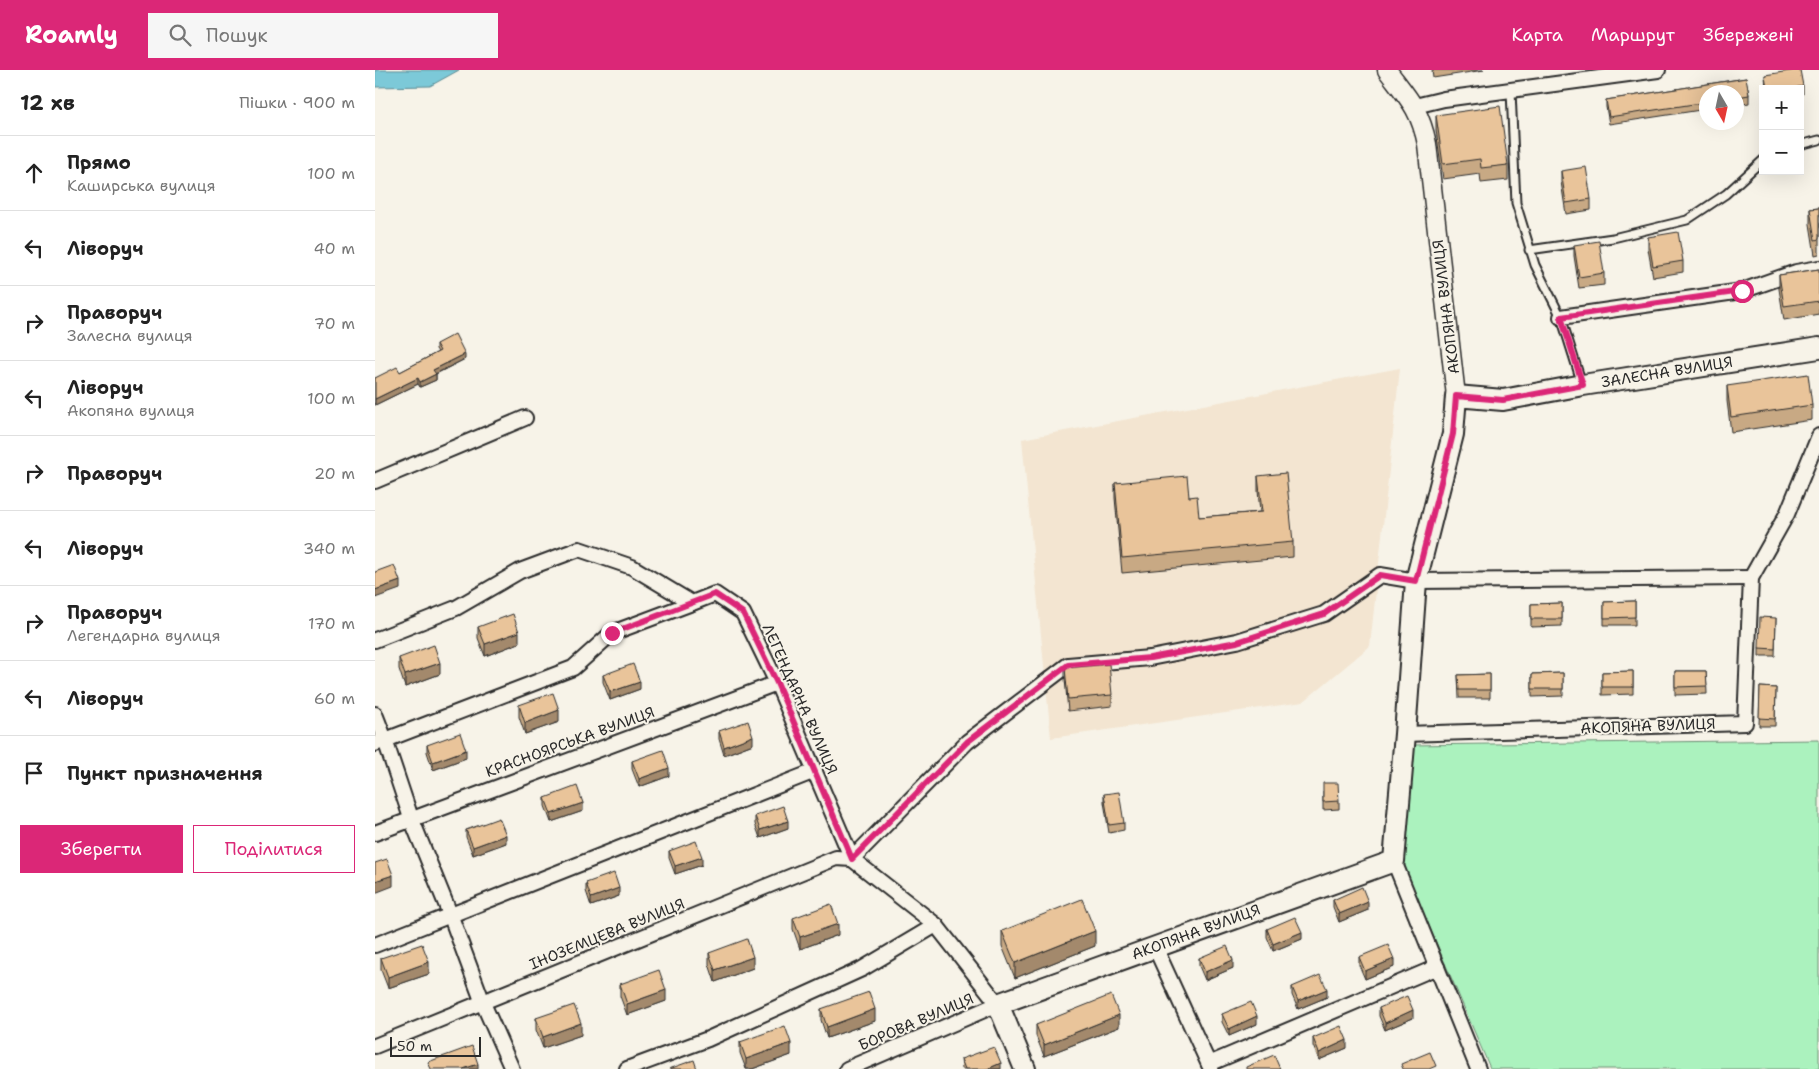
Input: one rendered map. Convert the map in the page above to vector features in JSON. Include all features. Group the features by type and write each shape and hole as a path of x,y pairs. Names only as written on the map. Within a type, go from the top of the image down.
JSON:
{"main road":[{"name":"ЗАЛЕСНА ВУЛИЦЯ","path":"1456,396 1503,400 1583,385 1819,348"},
{"name":"АКОПЯНА ВУЛИЦЯ","path":"997,1004 1394,861 1416,581 1453,434 1456,396"},
{"path":"997,1004 1025,1069"}],"street":[{"name":"АКОПЯНА ВУЛИЦЯ","path":"1387,70 1415,106 1423,124 1427,144 1456,396"},
{"path":"1415,106 1444,99 1658,70"},
{"path":"1561,317 1742,291 1796,272 1819,268"},
{"path":"375,481 525,418"},
{"name":"АКОПЯНА ВУЛИЦЯ","path":"1405,734 1745,723 1751,578 1787,514 1819,436"},
{"path":"375,640 456,608 519,571 579,549 632,567 692,603"},
{"path":"997,1004 936,925 852,859 967,742 1068,665 1150,658 1237,642 1324,614 1380,575 1416,581 1751,578"},
{"name":"ЛЕГЕНДАРНА ВУЛИЦЯ","path":"692,603 715,594 743,613 777,683 852,859"},
{"path":"380,742 573,668 612,633 692,603"},
{"name":"КРАСНОЯРСЬКА ВУЛИЦЯ","path":"375,833 777,683"},
{"path":"375,714 380,742 511,1069"},
{"path":"375,945 815,771"},
{"name":"ІНОЗЕМЦЕВА ВУЛИЦЯ","path":"375,1046 836,858 852,859"},
{"name":"АКОПЯНА ВУЛИЦЯ","path":"1394,861 1478,1069"},
{"path":"627,1069 708,1039 862,969 936,925"},
{"path":"1155,947 1210,1066 1437,967"},
{"name":"БОРОВА ВУЛИЦЯ","path":"847,1069 997,1004"}],"lane":[{"path":"1511,91 1516,203 1529,250 1561,317 1583,385"},
{"path":"1804,144 1819,140"},
{"path":"1529,250 1613,238 1687,220 1726,194 1759,164"}],"shaded area":[{"path":"1400,368 1370,646 1303,702 1051,738 1022,439"}],"green space":[{"path":"1819,740 1819,1069 1490,1068 1402,863 1410,745"}],"water":[{"path":"375,70 459,70 430,86 375,87"}],"building":[{"path":"1800,70 1803,85 1766,85 1765,75"},
{"path":"1746,78 1749,95 1744,96 1744,85 1701,85"},
{"path":"1699,85 1699,103 1609,117 1606,100"},
{"path":"1500,106 1508,165 1481,168 1480,159 1443,164 1436,115"},
{"path":"1586,167 1591,199 1566,203 1561,171"},
{"path":"1819,208 1819,239 1815,240 1810,209"},
{"path":"1678,232 1683,261 1653,266 1648,237"},
{"path":"1599,241 1604,273 1579,277 1574,245"},
{"path":"1819,269 1819,301 1784,306 1779,275"},
{"path":"455,334 465,354 433,370 436,374 420,382 418,378 375,399 375,378 397,367 400,372 440,351 436,344"},
{"path":"1808,374 1812,405 1731,417 1727,386"},
{"path":"1286,473 1293,542 1122,558 1115,483 1187,476 1189,497 1197,496 1199,517 1262,512 1258,476"},
{"path":"394,565 400,581 375,590 375,572"},
{"path":"1635,601 1635,617 1604,618 1604,602"},
{"path":"1562,603 1562,619 1531,619 1531,604"},
{"path":"513,614 519,632 485,644 478,627"},
{"path":"1760,617 1776,618 1775,649 1759,648"},
{"path":"434,645 440,663 405,675 399,658"},
{"path":"633,664 640,682 610,692 603,675"},
{"path":"1109,664 1112,695 1068,699 1065,668"},
{"path":"1633,671 1633,687 1602,687 1602,672"},
{"path":"1675,671 1706,671 1707,686 1675,687"},
{"path":"1563,673 1563,689 1532,689 1532,674"},
{"path":"1490,674 1490,690 1459,690 1458,675"},
{"path":"1760,687 1776,688 1775,719 1759,718"},
{"path":"553,693 559,710 525,723 519,705"},
{"path":"748,721 753,736 724,747 719,731"},
{"path":"460,733 466,750 433,762 427,745"},
{"path":"663,750 669,768 639,779 632,761"},
{"path":"1323,783 1338,783 1339,801 1323,802"},
{"path":"577,786 583,803 551,814 545,798"},
{"path":"1119,792 1124,823 1109,825 1104,794"},
{"path":"783,806 788,821 760,830 755,816"},
{"path":"499,818 506,835 473,847 466,830"},
{"path":"696,841 702,857 675,866 669,851"},
{"path":"387,859 393,875 375,881 375,863"},
{"path":"614,873 619,888 591,898 586,883"},
{"path":"1362,887 1368,902 1339,914 1333,900"},
{"path":"1082,899 1095,931 1015,963 1002,931"},
{"path":"831,904 838,924 800,937 793,918"},
{"path":"1295,917 1302,932 1273,944 1267,929"},
{"path":"747,939 753,957 715,970 709,953"},
{"path":"422,944 429,962 388,977 381,958"},
{"path":"1388,945 1394,959 1365,971 1359,957"},
{"path":"1227,946 1233,960 1205,972 1199,958"},
{"path":"659,970 666,990 627,1004 620,984"},
{"path":"1320,975 1327,989 1298,1001 1292,987"},
{"path":"869,992 875,1009 827,1027 821,1009"},
{"path":"1111,995 1119,1015 1044,1045 1036,1025"},
{"path":"1407,996 1413,1010 1385,1023 1379,1008"},
{"path":"1251,1002 1257,1016 1229,1029 1222,1014"},
{"path":"574,1005 581,1023 543,1037 536,1018"},
{"path":"785,1026 791,1043 746,1059 740,1042"},
{"path":"1341,1026 1347,1040 1319,1053 1313,1038"},
{"path":"472,1046 478,1064 463,1069 431,1069 428,1062"},
{"path":"994,1047 1001,1063 987,1069 965,1069 961,1059"},
{"path":"1430,1052 1436,1066 1429,1069 1403,1069 1401,1064"},
{"path":"1274,1055 1280,1069 1246,1069 1246,1067"},
{"path":"694,1060 697,1069 669,1069"}],"route":[{"path":"612,633 715,594 743,613 777,683 852,859 967,742 1068,665 1150,658 1237,642 1324,614 1380,575 1416,581 1453,434 1456,396 1503,400 1583,385 1561,317 1742,291"}]}
